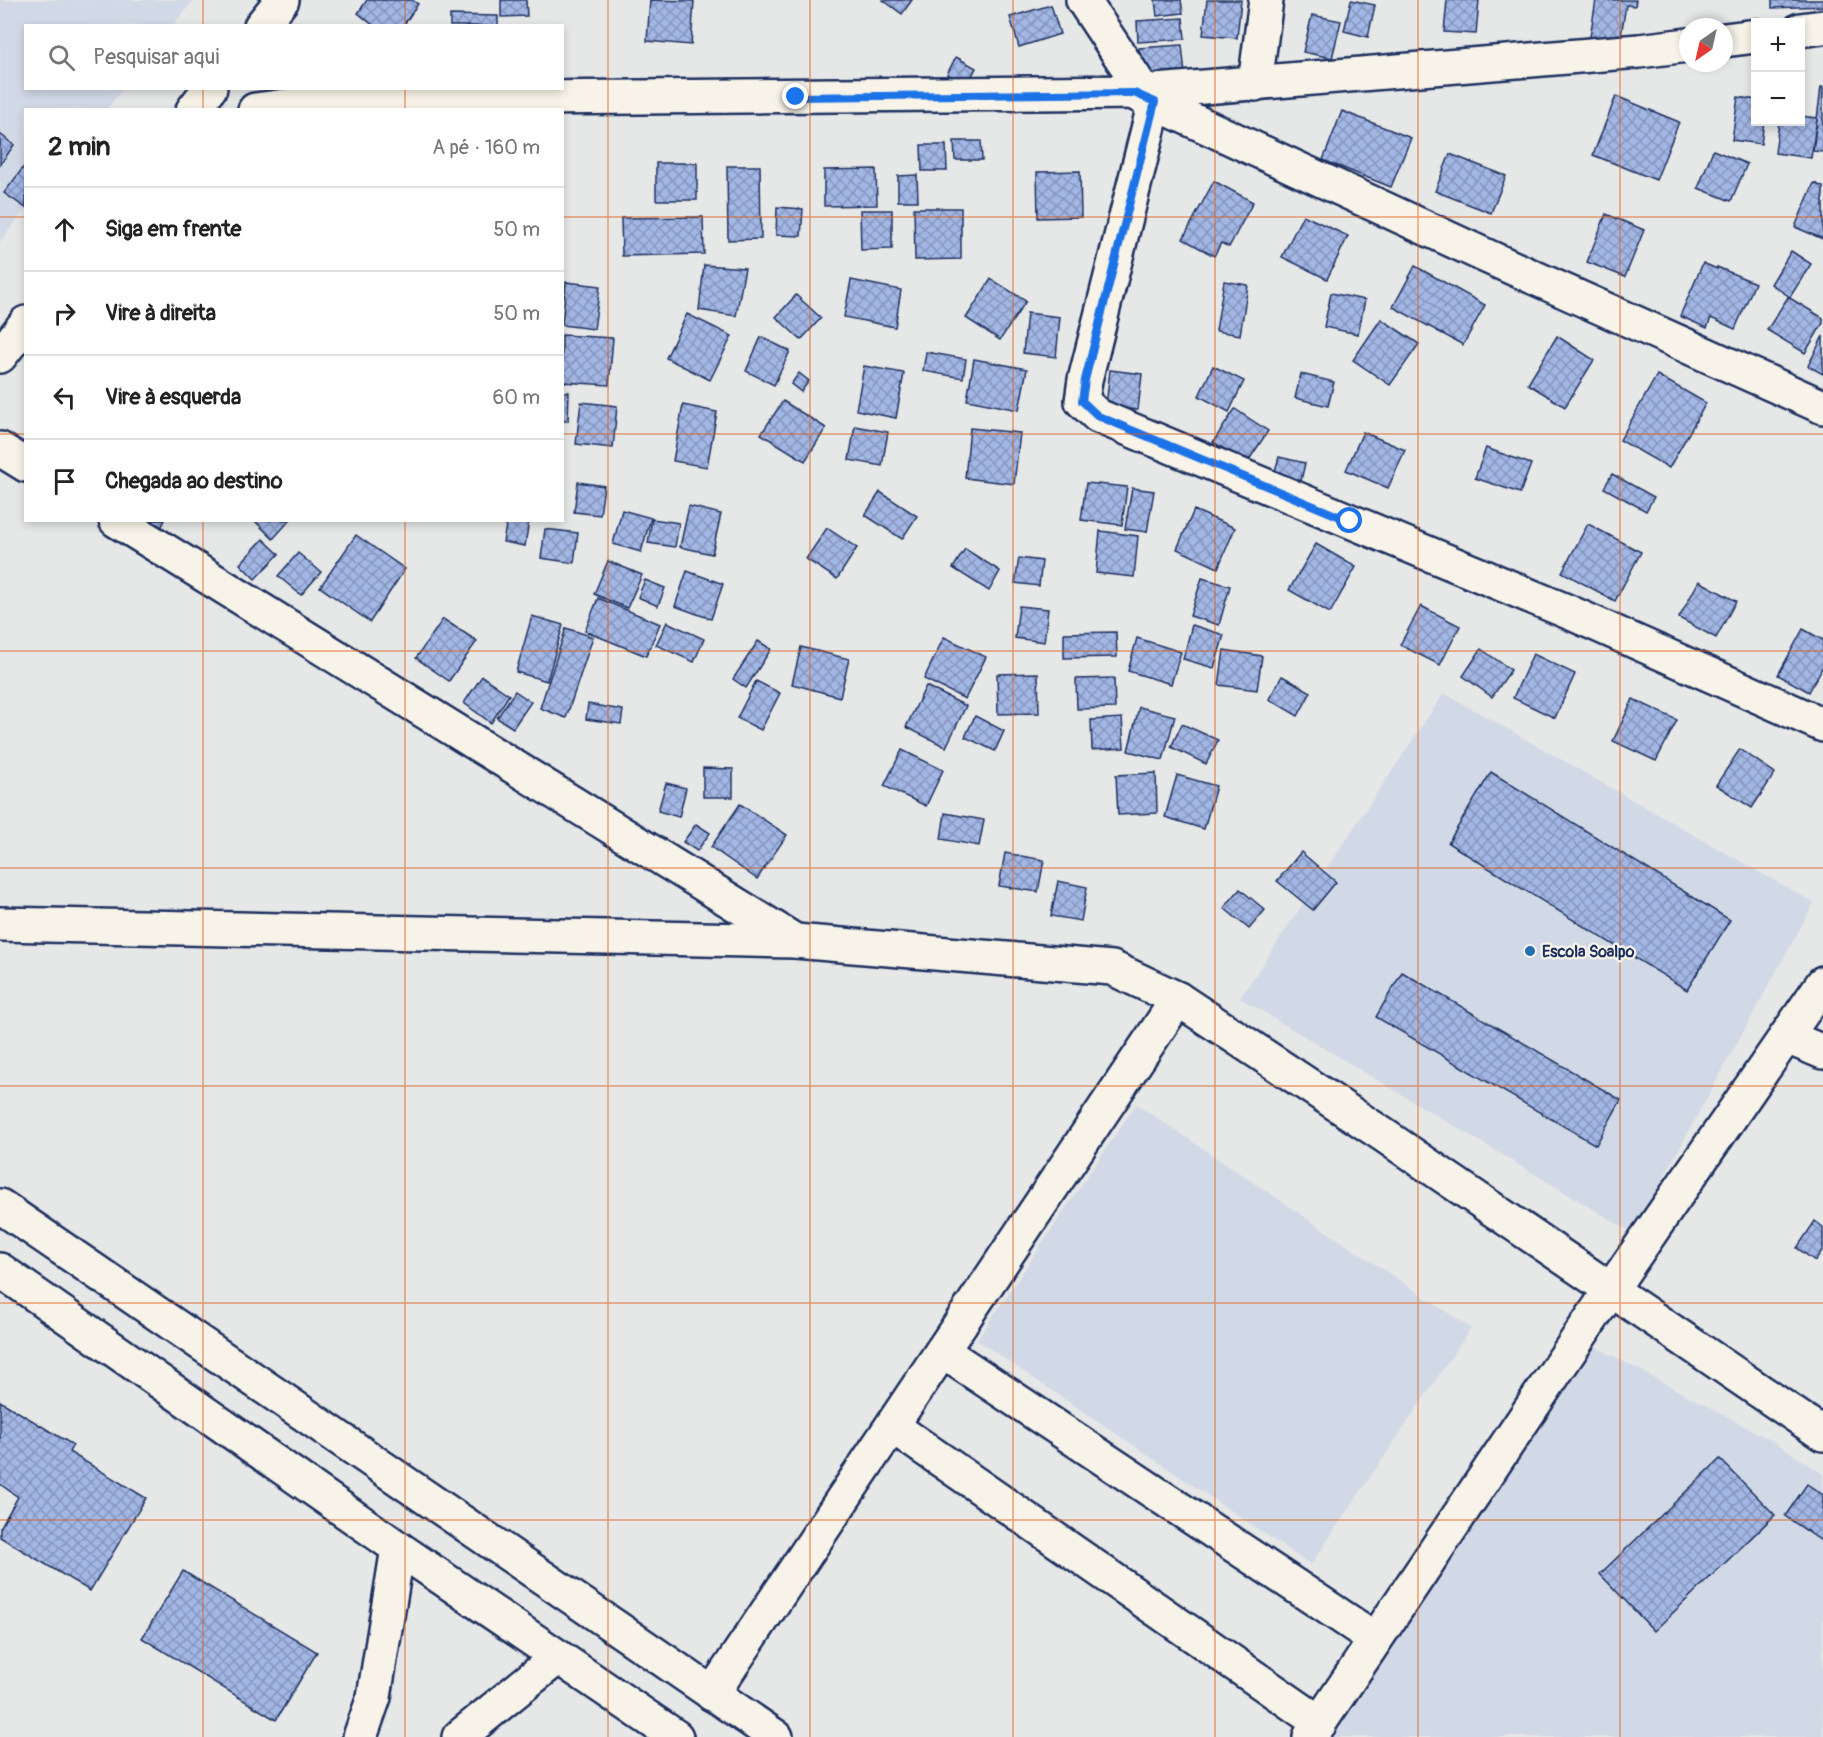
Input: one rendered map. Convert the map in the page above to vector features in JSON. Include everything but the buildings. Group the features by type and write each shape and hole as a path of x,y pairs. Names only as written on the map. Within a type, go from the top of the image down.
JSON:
{"street":[{"path":"263,24 282,0"},
{"path":"1083,0 1144,96 1484,255 1823,407"},
{"path":"1255,84 1266,0"},
{"path":"1805,29 1823,27"},
{"path":"1733,39 1751,37"},
{"path":"270,108 300,104 522,99 1144,96 1679,46"},
{"path":"195,108 208,90"},
{"path":"1144,96 1085,380 1082,401 1098,416 1571,613 1823,725"},
{"path":"0,356 24,326"},
{"path":"0,449 24,464"},
{"path":"119,522 795,941"},
{"path":"0,924 795,941 1112,968 1178,999 1382,1134 1823,1434"},
{"path":"892,1426 1315,1730 1610,1291 1823,983"},
{"path":"712,1694 1178,999"},
{"path":"1786,1037 1823,1052"},
{"path":"0,1206 776,1737"},
{"path":"0,1270 398,1548 676,1737"},
{"path":"942,1351 1375,1639"},
{"path":"360,1737 374,1697 398,1548"},
{"path":"459,1737 558,1657"}],"shaded area":[{"path":"0,0 194,0 174,24 24,24 24,90 122,90 107,108 24,108 24,211 0,242"},
{"name":"Escola Soalpo","path":"1444,693 1814,903 1633,1233 1240,998"},
{"path":"1136,1104 1471,1328 1311,1565 977,1340"},
{"path":"1589,1343 1776,1443 1823,1474 1823,1737 1327,1737"}],"place":[{"name":"Escola Soalpo","path":"1530,951"}],"route":[{"path":"796,97 1134,93 1155,102 1085,380 1082,401 1098,416 1350,521"}]}
